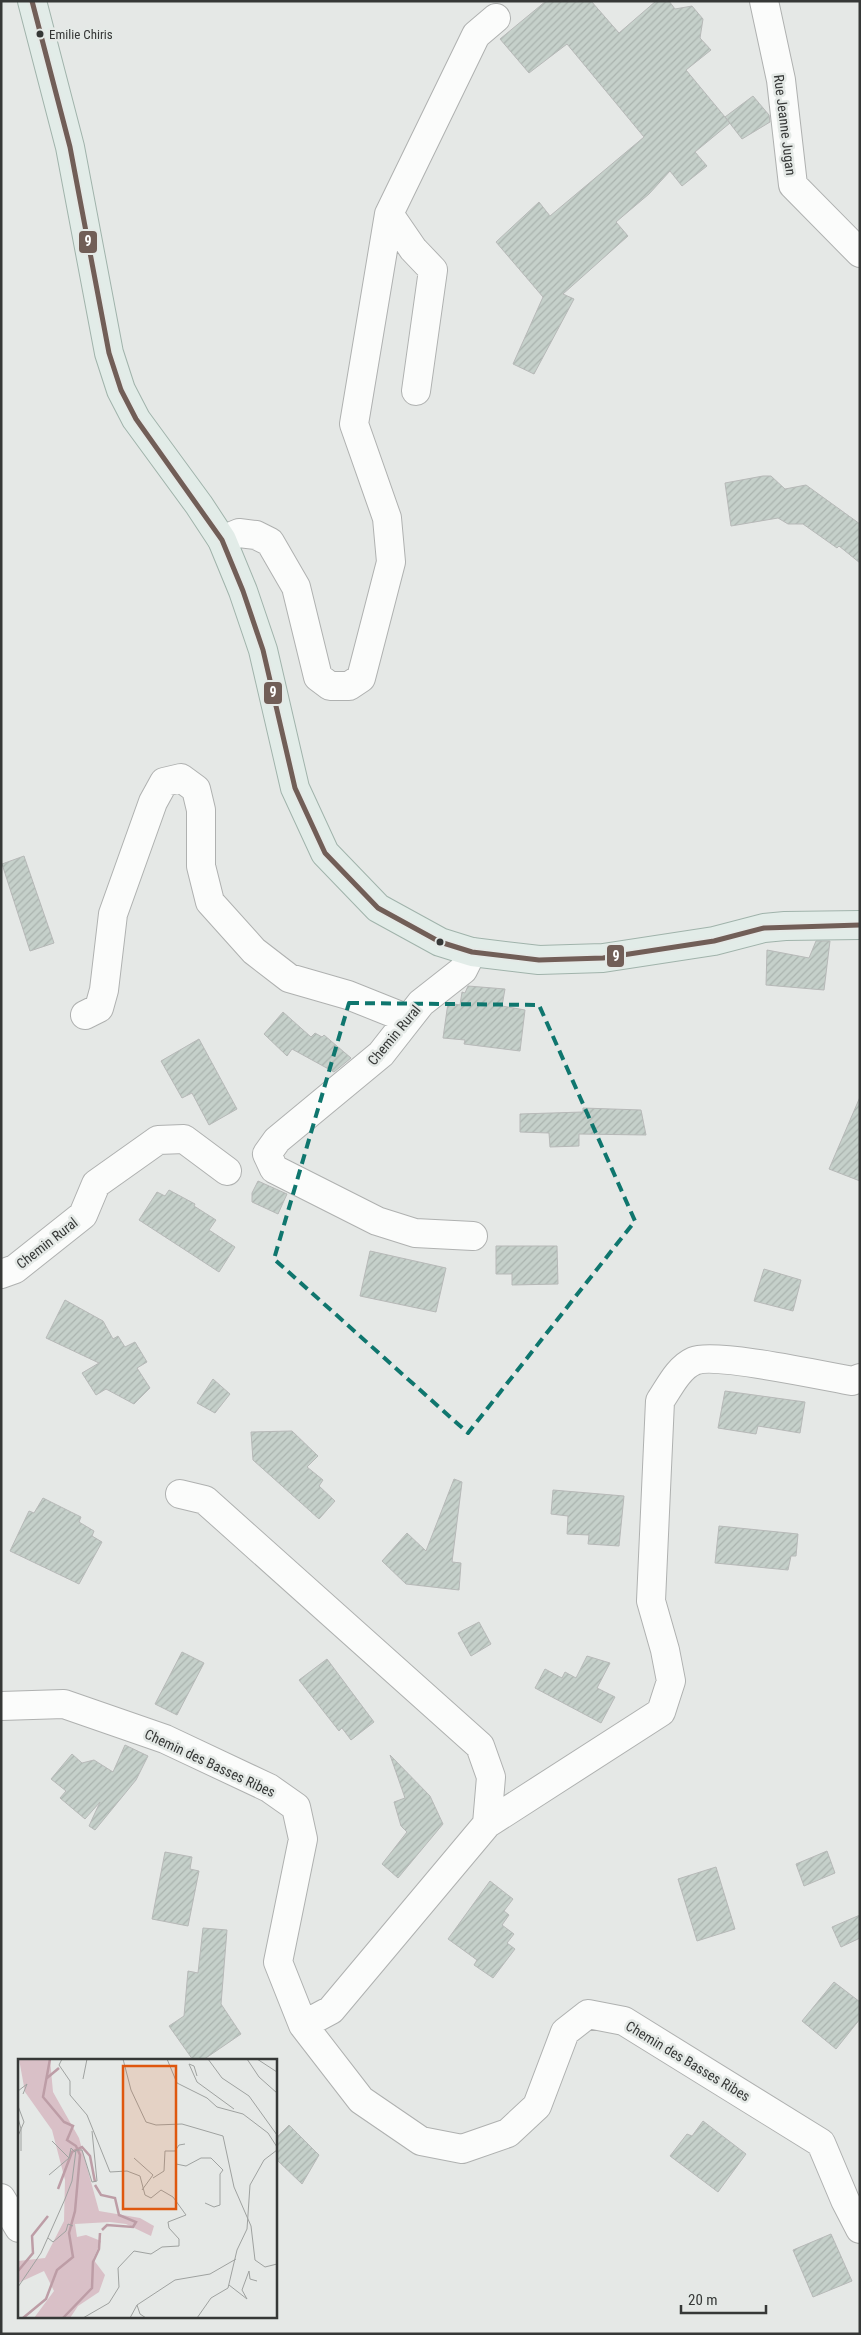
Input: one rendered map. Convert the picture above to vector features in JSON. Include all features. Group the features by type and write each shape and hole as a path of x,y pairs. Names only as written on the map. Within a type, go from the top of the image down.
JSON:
{"main road":[{"path":"32,2 70,147 109,353 120,390 136,419 199,505 222,540 243,591 263,650 295,788 325,853 378,908 440,942 472,952 539,960 603,958 714,941 764,928 860,926"}],"street":[{"name":"Rue Jeanne Jugan","path":"764,1 780,80 793,185 860,253"},
{"path":"222,540 239,533 256,535 270,542 296,588 318,677 330,686 349,686 361,678 391,562 387,518 354,424 389,214 476,35 496,18"},
{"path":"389,214 414,249 433,270 416,391"},
{"path":"85,1015 99,1008 104,990 113,914 153,802 164,782 181,778 196,789 202,810 202,866 210,902 254,950 289,978 348,995 408,1019"},
{"name":"Chemin Rural","path":"472,952 463,970 421,1003 381,1054 277,1140 267,1154 274,1169 377,1221 415,1233 473,1236"},
{"name":"Chemin Rural","path":"1,1274 15,1269 83,1215 96,1184 158,1140 184,1139 227,1171"},
{"path":"302,2025 331,2010 487,1824 661,1712 671,1681 665,1650 651,1601 660,1402 676,1375 694,1361 717,1358 852,1381 860,1378"},
{"path":"180,1494 204,1500 480,1746 491,1777 487,1824"},
{"name":"Chemin des Basses Ribes","path":"1,1706 64,1704 165,1739 269,1788 296,1807 303,1839 278,1962 302,2025 361,2100 421,2141 462,2149 508,2133 537,2106 565,2032 588,2014 624,2021 821,2143 860,2230"},
{"path":"1,2198 18,2226"}],"highlighted area":[{"path":"349,1003 539,1005 635,1221 468,1433 274,1259"}],"building":[{"path":"546,1 591,1 619,33 656,1 669,1 675,9 692,6 703,19 700,38 711,50 686,70 730,123 695,152 707,166 682,186 670,171 649,194 616,222 628,236 563,294 574,299 534,374 513,364 543,297 496,242 539,202 550,216 644,137 567,44 529,73 500,39"},
{"path":"753,96 769,115 770,122 742,139 725,117"},
{"path":"771,476 785,489 806,485 860,524 860,563 839,546 837,548 803,524 788,524 778,518 731,526 725,483"},
{"path":"24,856 54,943 30,951 2,864"},
{"path":"816,941 830,941 824,990 766,985 767,950 809,958"},
{"path":"468,986 505,989 502,1006 525,1010 520,1051 464,1044 465,1040 443,1038 448,1003 460,1005 462,992 465,993"},
{"path":"283,1012 311,1037 315,1033 322,1037 324,1035 351,1058 334,1072 292,1049 287,1056 264,1034"},
{"path":"199,1039 237,1109 209,1125 192,1093 182,1098 161,1061"},
{"path":"860,1097 860,1181 829,1169"},
{"path":"583,1108 641,1110 646,1135 579,1134 579,1146 550,1147 549,1133 520,1132 520,1114 583,1112"},
{"path":"258,1181 287,1194 278,1214 252,1202 252,1193"},
{"path":"169,1190 195,1204 194,1206 216,1220 209,1230 235,1247 219,1272 139,1220 157,1192 165,1196"},
{"path":"496,1246 557,1246 558,1284 512,1285 512,1274 496,1274"},
{"path":"370,1251 446,1268 436,1312 360,1296"},
{"path":"764,1269 801,1280 793,1311 754,1301"},
{"path":"65,1300 103,1321 113,1339 118,1336 125,1347 135,1342 147,1362 137,1368 150,1388 134,1404 106,1389 96,1395 82,1373 99,1363 46,1338"},
{"path":"213,1379 230,1394 215,1413 197,1403"},
{"path":"725,1391 805,1402 800,1433 758,1426 756,1434 718,1428"},
{"path":"292,1431 318,1456 307,1467 323,1480 319,1486 335,1501 319,1519 253,1460 251,1432"},
{"path":"454,1479 462,1482 452,1562 461,1563 459,1590 406,1584 382,1561 407,1533 426,1551"},
{"path":"553,1490 624,1496 619,1546 588,1544 589,1535 567,1534 568,1516 551,1514"},
{"path":"43,1498 81,1517 79,1522 94,1531 92,1536 102,1542 79,1584 10,1551 29,1511 34,1513"},
{"path":"719,1526 798,1534 796,1556 791,1556 788,1570 715,1563"},
{"path":"479,1622 491,1644 471,1656 458,1633"},
{"path":"182,1652 204,1663 177,1715 155,1704"},
{"path":"587,1656 610,1663 597,1688 615,1697 601,1723 535,1688 545,1669 562,1678 565,1672 576,1678"},
{"path":"327,1659 374,1722 351,1740 342,1728 339,1731 299,1680"},
{"path":"125,1745 148,1756 136,1780 95,1830 89,1826 100,1802 85,1819 60,1798 66,1791 51,1779 72,1754 82,1763 94,1760 113,1772"},
{"path":"390,1755 430,1796 443,1824 398,1878 382,1864 407,1832 401,1826 394,1802 405,1798"},
{"path":"827,1851 835,1873 804,1886 796,1864"},
{"path":"165,1852 192,1857 190,1869 199,1871 188,1926 152,1919"},
{"path":"716,1867 735,1929 697,1941 678,1879"},
{"path":"490,1881 513,1899 504,1911 509,1915 502,1925 514,1934 507,1943 515,1949 493,1978 474,1965 477,1960 448,1939"},
{"path":"860,1915 860,1938 841,1947 832,1927"},
{"path":"203,1928 227,1930 221,2004 241,2034 204,2059 192,2059 169,2026 184,2016 188,1971 198,1973"},
{"path":"834,1982 860,2002 860,2019 836,2049 802,2021"},
{"path":"703,2121 746,2154 718,2192 670,2156 687,2134 692,2136"},
{"path":"289,2125 319,2155 302,2184 276,2159 276,2138"},
{"path":"831,2234 852,2281 813,2297 793,2250"}],"transit line":[{"name":"9","path":"32,1 70,147 109,353 121,390 136,419 222,540 243,591 263,650 295,788 325,853 378,908 440,942 472,952 539,960 603,958 714,941 764,928 860,925"}],"place":[{"name":"Emilie Chiris","path":"40,34"}]}
